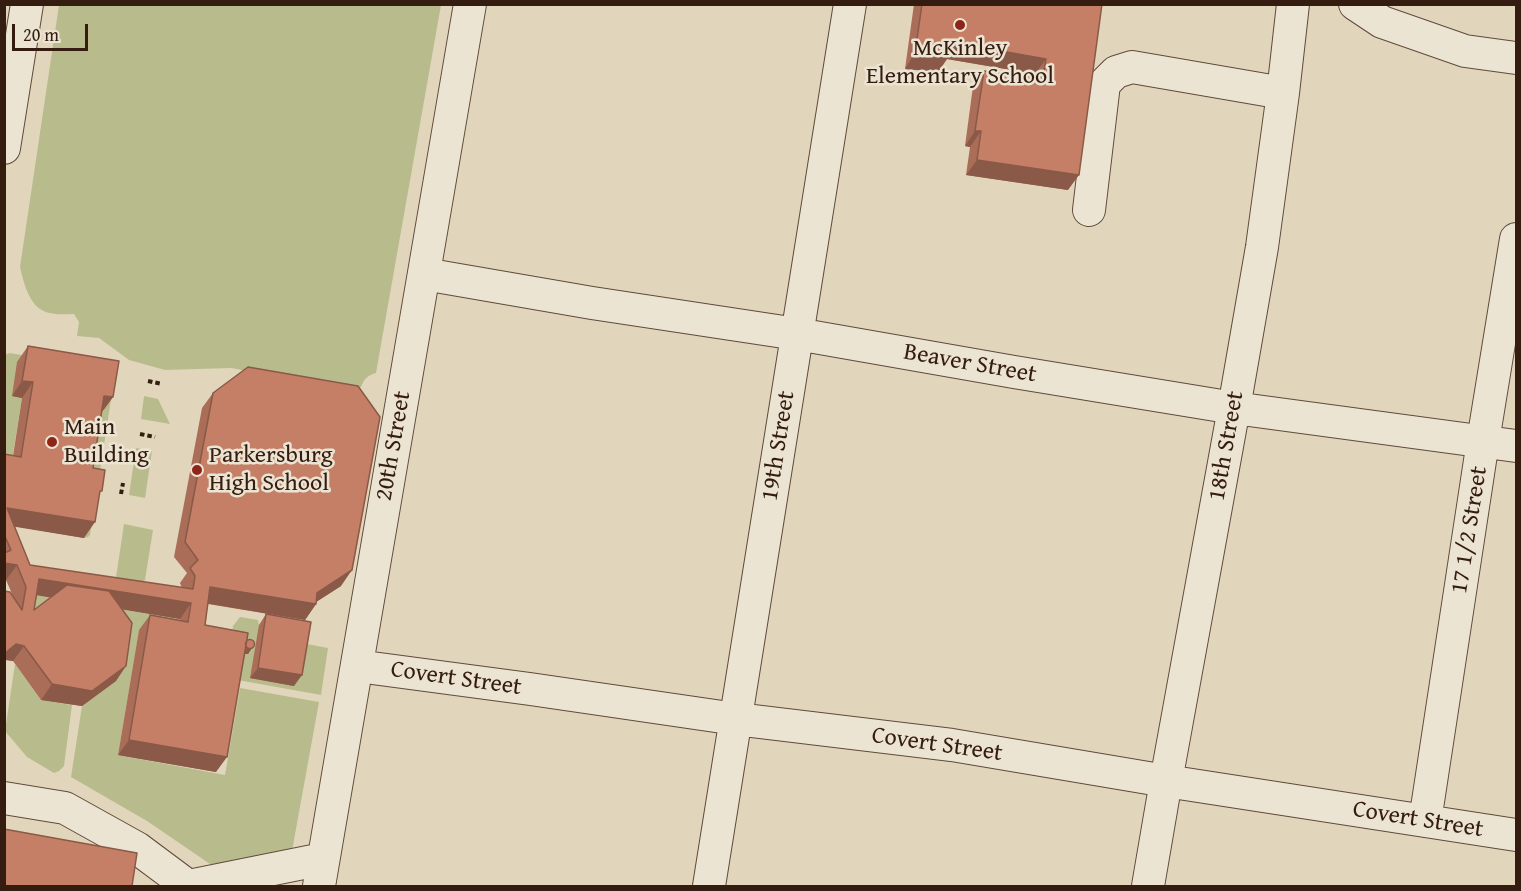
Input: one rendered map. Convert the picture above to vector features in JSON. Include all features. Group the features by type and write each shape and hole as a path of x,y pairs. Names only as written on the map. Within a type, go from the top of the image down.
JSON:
{"street":[{"path":"4,148 27,4"},
{"name":"20th Street","path":"321,873 470,4"},
{"name":"19th Street","path":"709,886 850,4"},
{"name":"18th Street","path":"1148,886 1262,247 1293,4"},
{"path":"1354,4 1382,22 1465,51 1516,58"},
{"path":"1089,210 1104,84 1116,72 1132,68 1283,93"},
{"name":"17 1/2 Street","path":"1425,821 1516,239"},
{"name":"Beaver Street","path":"424,274 1234,408 1516,446"},
{"name":"Covert Street","path":"357,666 736,719 952,745 1166,781 1516,835"},
{"path":"4,798 65,808 136,848 189,886 321,873"}],"path":[{"path":"148,381 162,384"},
{"path":"140,434 155,437"},
{"path":"121,494 123,483"}],"green space":[{"path":"59,5 441,5 376,373 367,378 361,387 346,389 231,368 165,370 129,360 99,338 77,336 79,322 74,314 43,311 33,302 20,267"},
{"path":"10,353 50,360 22,398 10,472 4,471 4,355"},
{"path":"114,380 90,535 84,538 89,506 82,483 94,411 103,412"},
{"path":"144,396 158,399 170,424 141,419"},
{"path":"136,448 152,451 145,498 129,495"},
{"path":"124,524 153,530 145,580 133,587 115,584"},
{"path":"29,594 180,619 177,637 139,631 118,755 225,775 240,688 319,702 292,851 233,865 210,864 147,821 71,777 82,706 116,681 24,625"},
{"path":"240,617 258,620 259,625 302,643 328,648 321,695 232,679 230,647 233,626"},
{"path":"15,664 41,700 72,705 64,766 54,773 27,757 5,731"}],"building":[{"name":"McKinley Elementary School","path":"922,4 1102,4 1079,175 977,160 981,131 975,131 984,71 1043,78 1046,59 950,42 949,57 915,53"},
{"path":"28,346 119,361 113,397 104,396 93,468 105,470 95,522 7,508 30,565 193,589 195,576 190,568 198,560 185,542 213,393 248,367 358,386 380,417 352,570 317,593 316,604 210,587 205,625 248,633 227,757 129,740 150,615 188,622 191,603 39,579 34,610 67,585 109,591 132,623 126,666 92,691 52,684 24,646 16,644 4,654 4,591 10,592 22,610 26,587 17,565 4,563 4,551 11,550 4,534 4,454 21,457 33,382 22,381"},
{"path":"266,614 311,622 302,675 258,668"},
{"path":"250,640 254,644 250,648 246,644"},
{"path":"4,829 137,853 132,886 4,886"}],"place":[{"name":"McKinley Elementary School","path":"960,25"},
{"name":"Main Building","path":"52,442"},
{"name":"Parkersburg High School","path":"197,470"}]}
